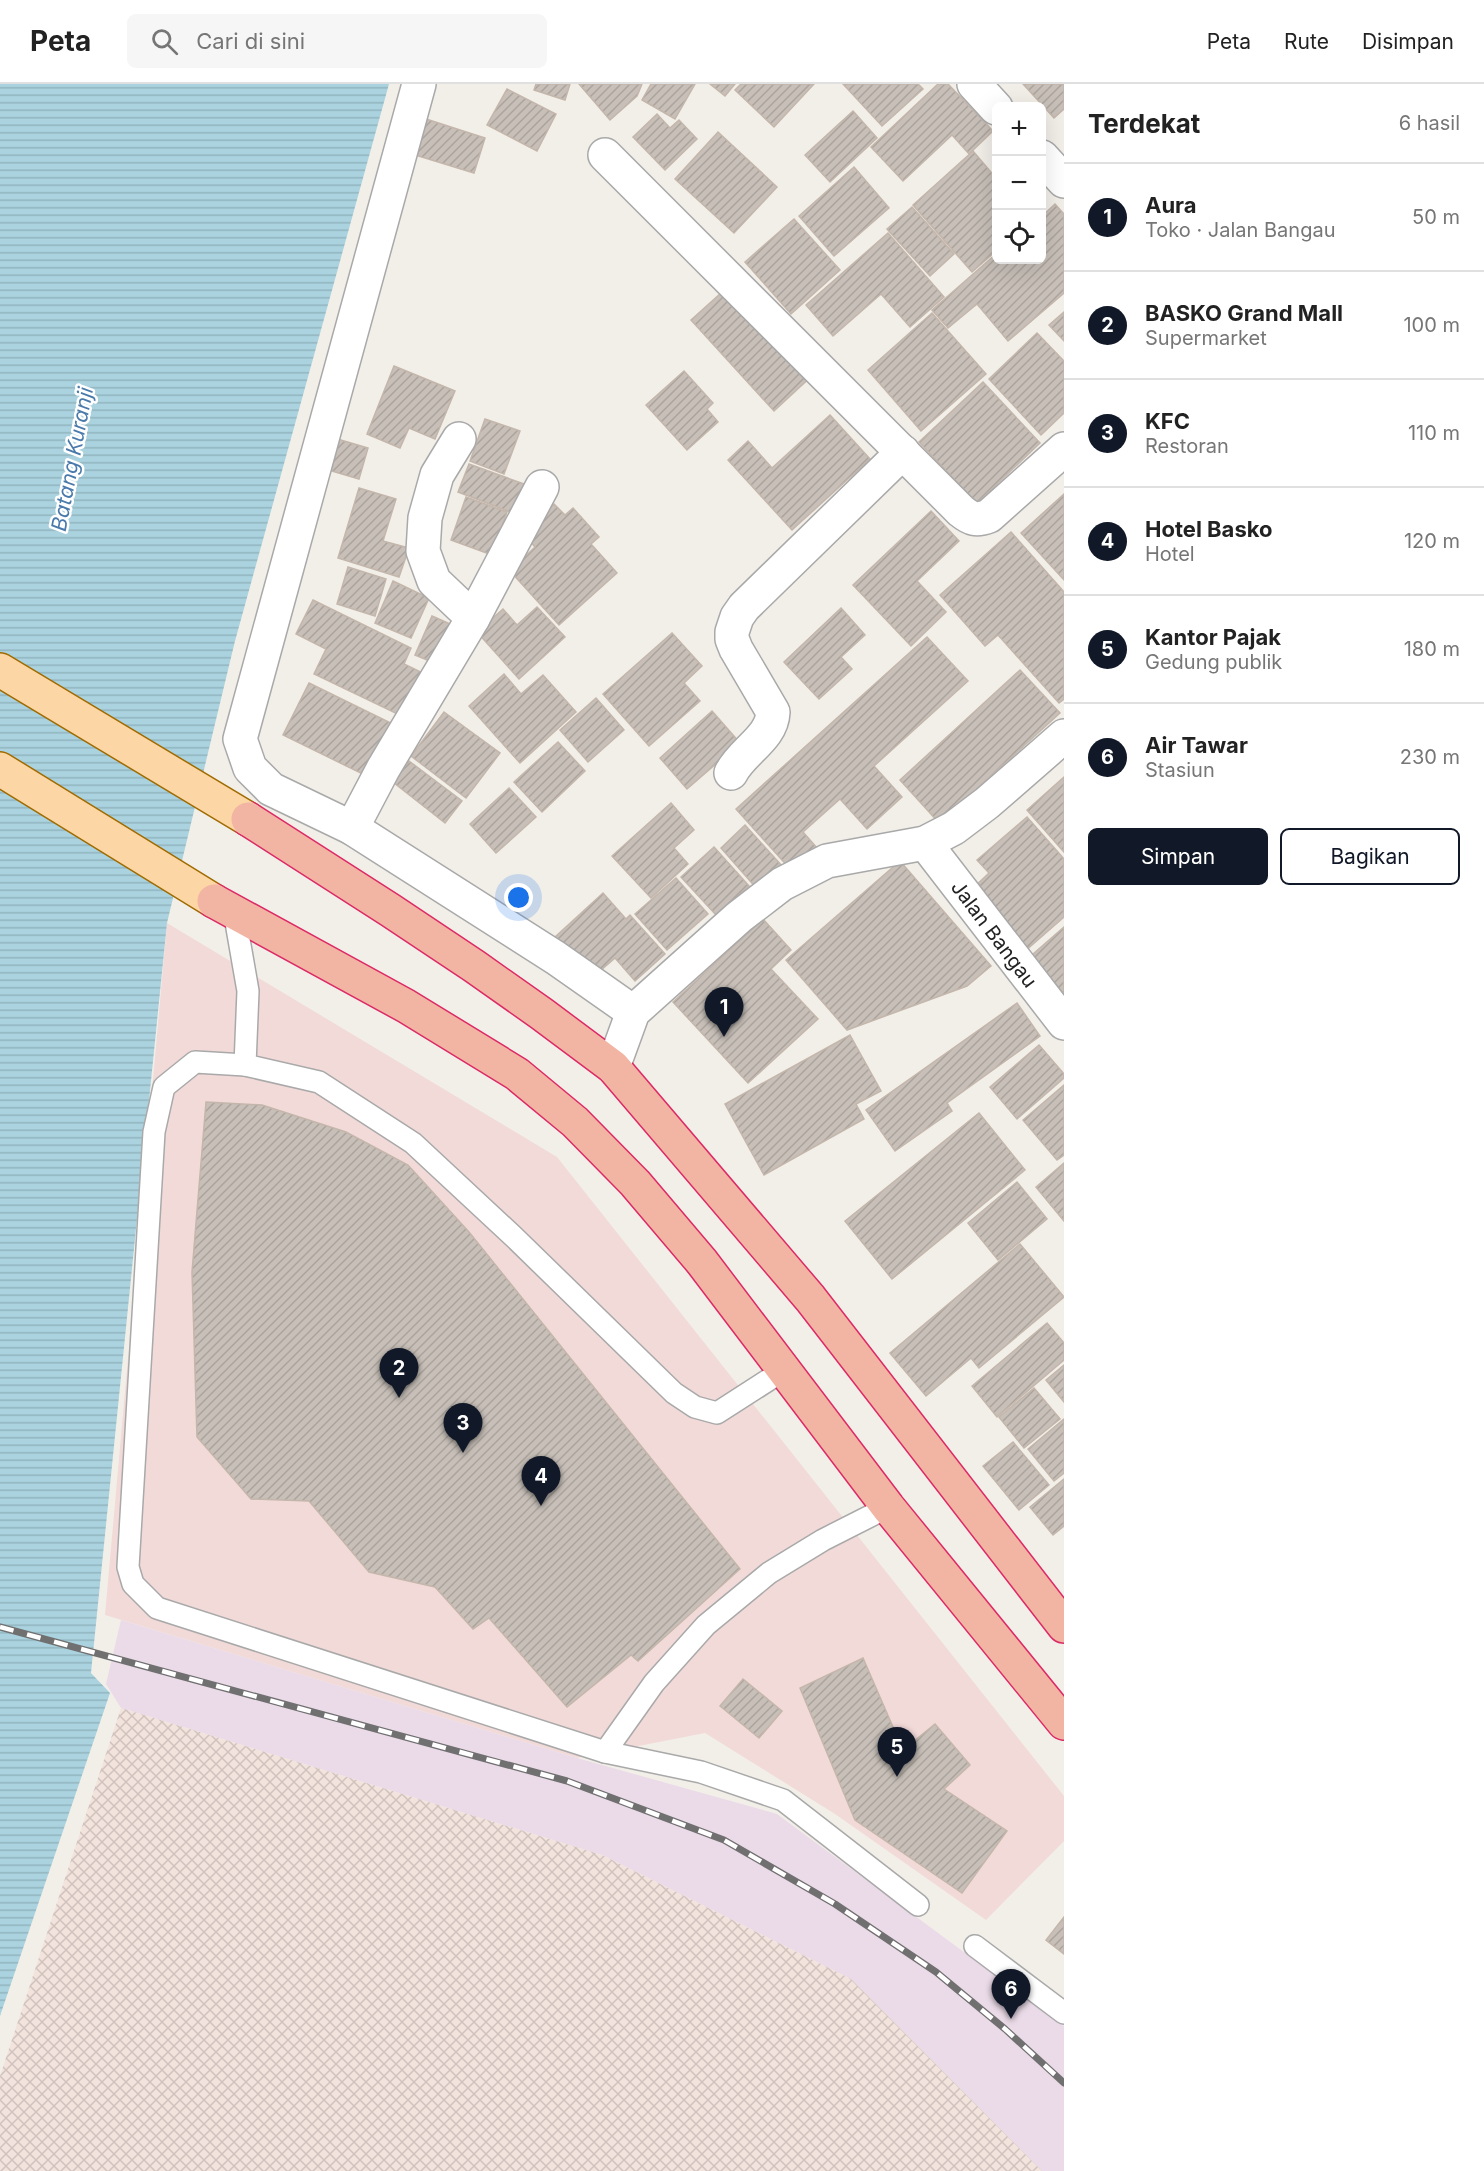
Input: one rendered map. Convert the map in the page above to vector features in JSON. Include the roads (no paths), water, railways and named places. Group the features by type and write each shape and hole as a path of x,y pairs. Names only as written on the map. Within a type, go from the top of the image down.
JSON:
{"highway":[{"path":"248,819 474,966 613,1067 810,1298 1064,1626"},
{"path":"224,906 406,1006 517,1074 575,1122 635,1183 702,1262 888,1507 1064,1723"}],"main road":[{"path":"0,670 248,819"},
{"path":"0,769 224,906"}],"street":[{"path":"419,84 240,740 250,768 271,789 352,828 556,958 633,1012"},
{"path":"974,84 992,104"},
{"path":"605,155 971,519 989,516 1064,449"},
{"path":"1046,162 1064,181"},
{"path":"459,439 437,474 425,518 423,551 434,580 473,618"},
{"path":"731,773 769,728 773,720 773,712 736,650 732,639 737,617 766,584 903,452"},
{"path":"352,828 383,769 473,618 542,487"},
{"path":"613,1067 633,1012 739,917 782,884 827,861 925,843 954,828 1064,736"},
{"name":"Jalan Bangau","path":"925,843 1064,1023"}],"lane":[{"path":"224,906 248,991 245,1065"},
{"path":"784,1370 717,1413 695,1407 674,1393 514,1237 413,1143 319,1082 245,1065 195,1062 164,1087 154,1132 128,1567 133,1584 157,1608 605,1752 701,1772 783,1800 918,1905"},
{"path":"605,1752 654,1683 706,1625 769,1572 823,1540 888,1507"},
{"path":"975,1946 1064,2013"}],"water":[{"name":"Batang Kuranji","path":"0,84 389,84 235,641 167,923 91,1673 110,1693 0,2016"}],"railway":[{"path":"0,1627 567,1781 724,1840 835,1904 936,1972 1005,2029 1064,2083"}],"place":[{"name":"Aura","path":"724,1037"},
{"name":"BASKO Grand Mall","path":"399,1398"},
{"name":"KFC","path":"463,1453"},
{"name":"Hotel Basko","path":"541,1506"},
{"name":"Kantor Pajak","path":"897,1777"},
{"name":"Air Tawar","path":"1011,2019"}]}
